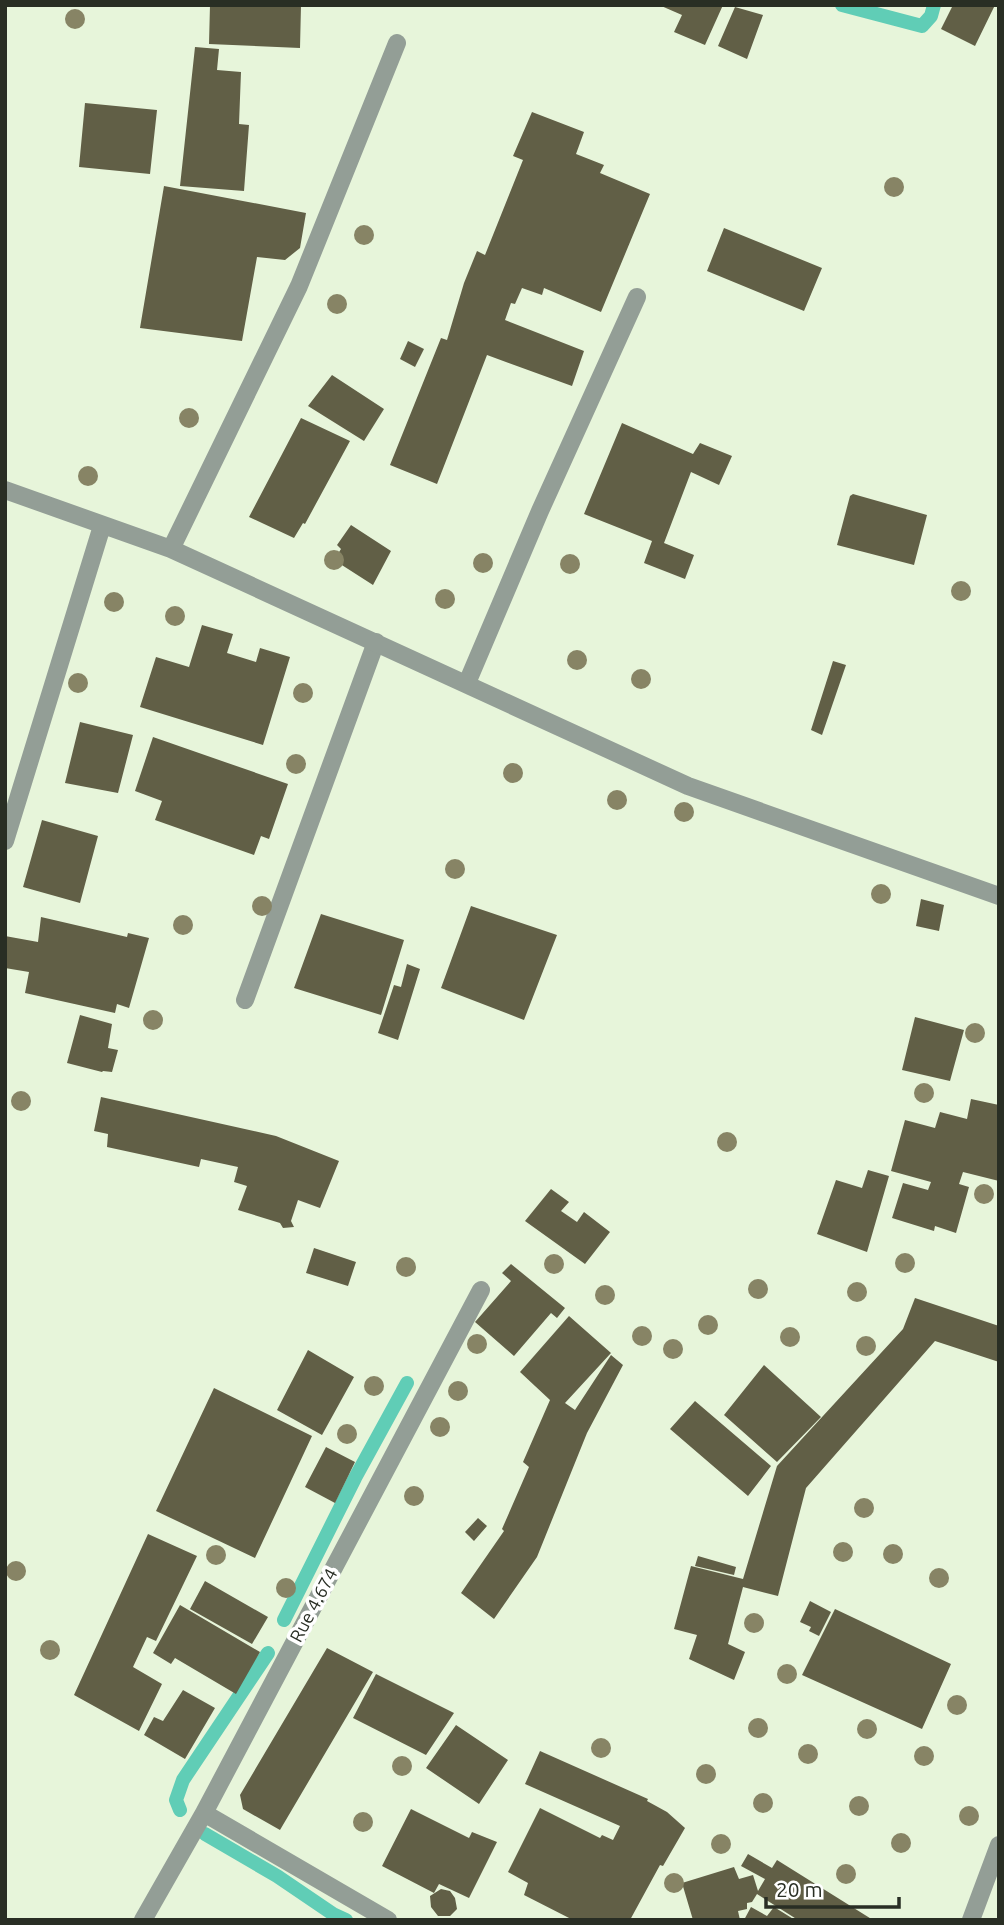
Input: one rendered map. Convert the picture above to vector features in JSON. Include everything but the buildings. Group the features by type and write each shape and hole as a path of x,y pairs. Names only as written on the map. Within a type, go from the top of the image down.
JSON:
{"street":[{"path":"171,549 299,286 397,43"},
{"path":"467,683 540,511 637,297"},
{"path":"5,490 171,549 688,786 999,896"},
{"path":"5,841 102,526"},
{"path":"245,1000 376,642"},
{"name":"Rue 4.674","path":"143,1920 204,1813 481,1290"},
{"path":"204,1813 388,1920"},
{"path":"971,1920 999,1845"}],"waterway":[{"path":"842,5 922,26 931,16 934,5"},
{"path":"284,1620 355,1478 407,1383"},
{"path":"180,1810 176,1800 183,1780 268,1653"},
{"path":"205,1834 346,1920"}]}
